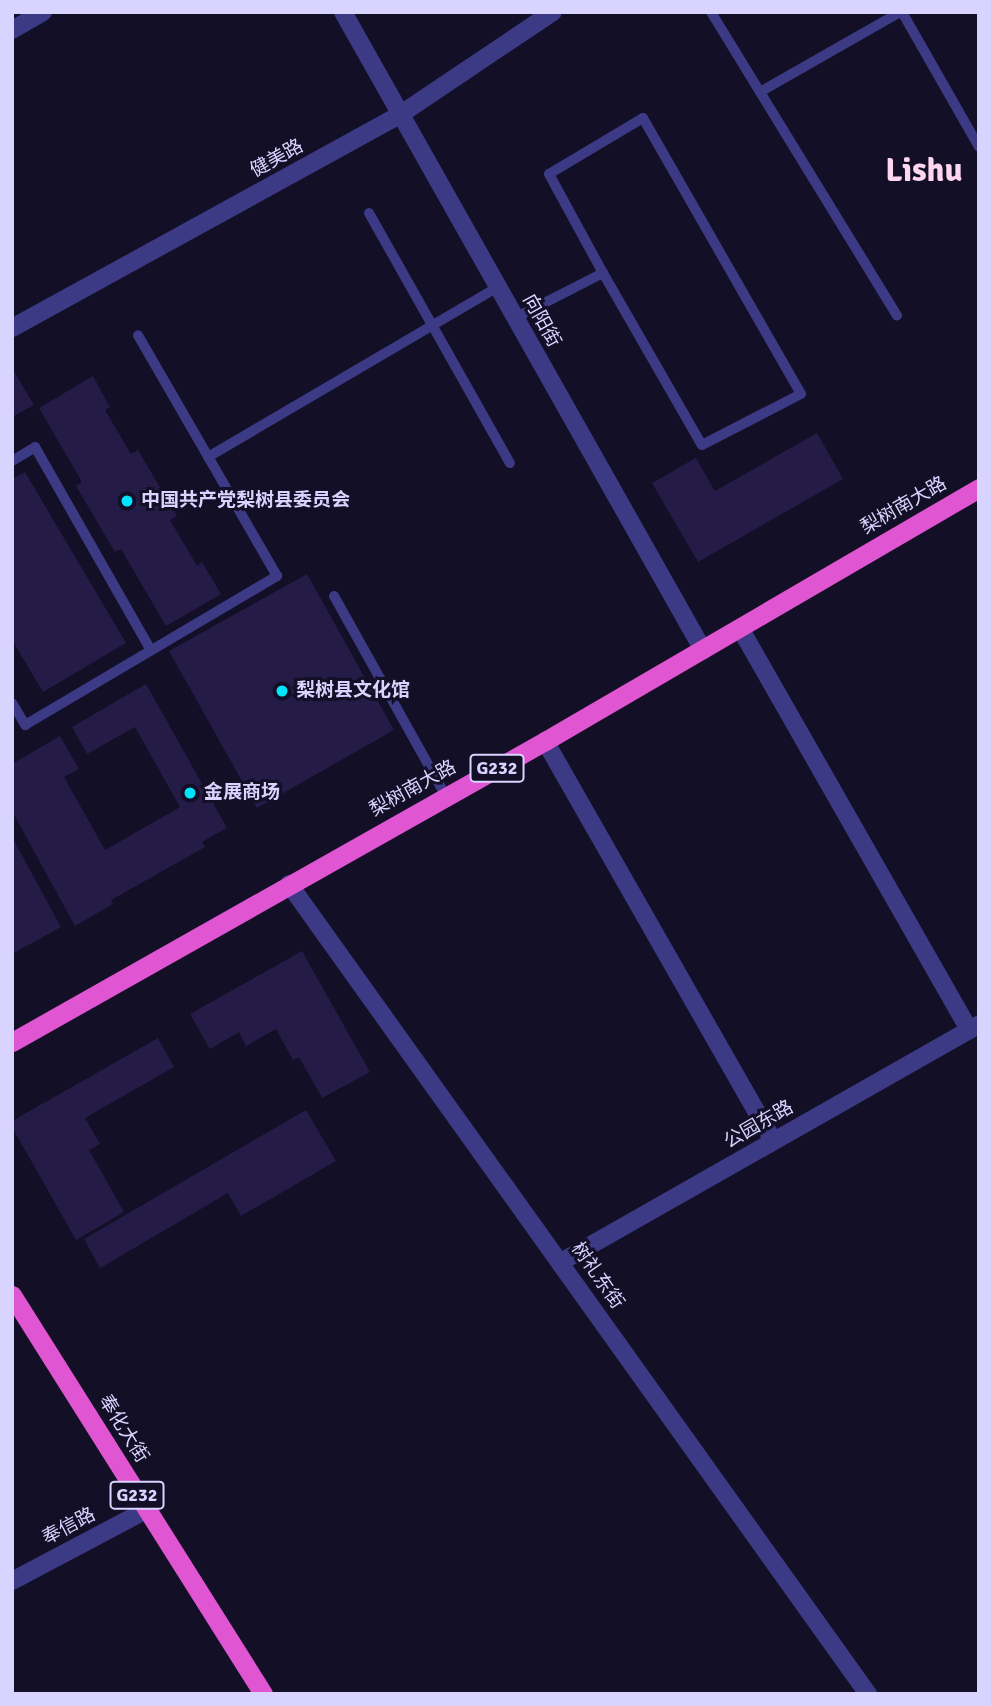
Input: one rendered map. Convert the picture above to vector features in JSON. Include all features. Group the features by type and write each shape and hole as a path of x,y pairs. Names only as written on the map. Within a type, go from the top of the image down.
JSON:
{"highway":[{"name":"梨树南大路","path":"12,1042 545,741 979,488"},
{"name":"奉化大街","path":"12,1295 262,1694"}],"street":[{"path":"12,30 43,12"},
{"name":"向阳街","path":"343,12 703,650"},
{"name":"健美路","path":"12,328 401,114 552,12"},
{"path":"740,628 974,1028"},
{"path":"545,741 773,1141"},
{"name":"树礼东街","path":"289,884 868,1694"},
{"name":"公园东路","path":"561,1262 974,1028"},
{"name":"奉信路","path":"12,1581 146,1510"}],"lane":[{"path":"711,12 897,315"},
{"path":"760,92 901,12 979,147"},
{"path":"643,118 801,394 702,445 603,273 549,174 643,118"},
{"path":"369,213 510,463"},
{"path":"515,318 603,273"},
{"path":"208,457 498,287"},
{"path":"12,703 25,725 277,576 138,335"},
{"path":"12,461 35,447 151,650"},
{"path":"334,596 446,796"}],"building":[{"path":"12,368 34,405 12,417"},
{"name":"中国共产党梨树县委员会","path":"93,376 110,407 105,410 131,454 138,450 177,516 170,520 197,566 202,562 221,594 166,626 121,549 115,552 76,486 82,482 39,408"},
{"path":"817,433 843,479 698,562 652,483 696,458 715,491"},
{"path":"25,472 126,643 43,692 12,640 12,479"},
{"name":"梨树县文化馆","path":"307,574 394,730 257,808 169,651"},
{"name":"金展商场","path":"146,684 227,828 202,842 205,847 111,900 113,904 75,926 12,811 12,764 60,736 79,769 64,777 105,850 180,807 135,727 87,754 72,727"},
{"path":"12,837 61,927 12,954"},
{"path":"302,951 370,1072 322,1098 299,1057 293,1060 276,1029 246,1046 239,1032 210,1049 190,1014"},
{"path":"158,1038 174,1067 85,1118 100,1144 89,1150 124,1212 76,1240 12,1127 12,1121"},
{"path":"306,1110 336,1161 241,1216 228,1193 100,1268 84,1239"}],"place":[{"name":"中国共产党梨树县委员会","path":"127,501"},
{"name":"梨树县文化馆","path":"282,691"},
{"name":"金展商场","path":"190,793"}],"district":[{"name":"Lishu","path":"924,171"}]}
